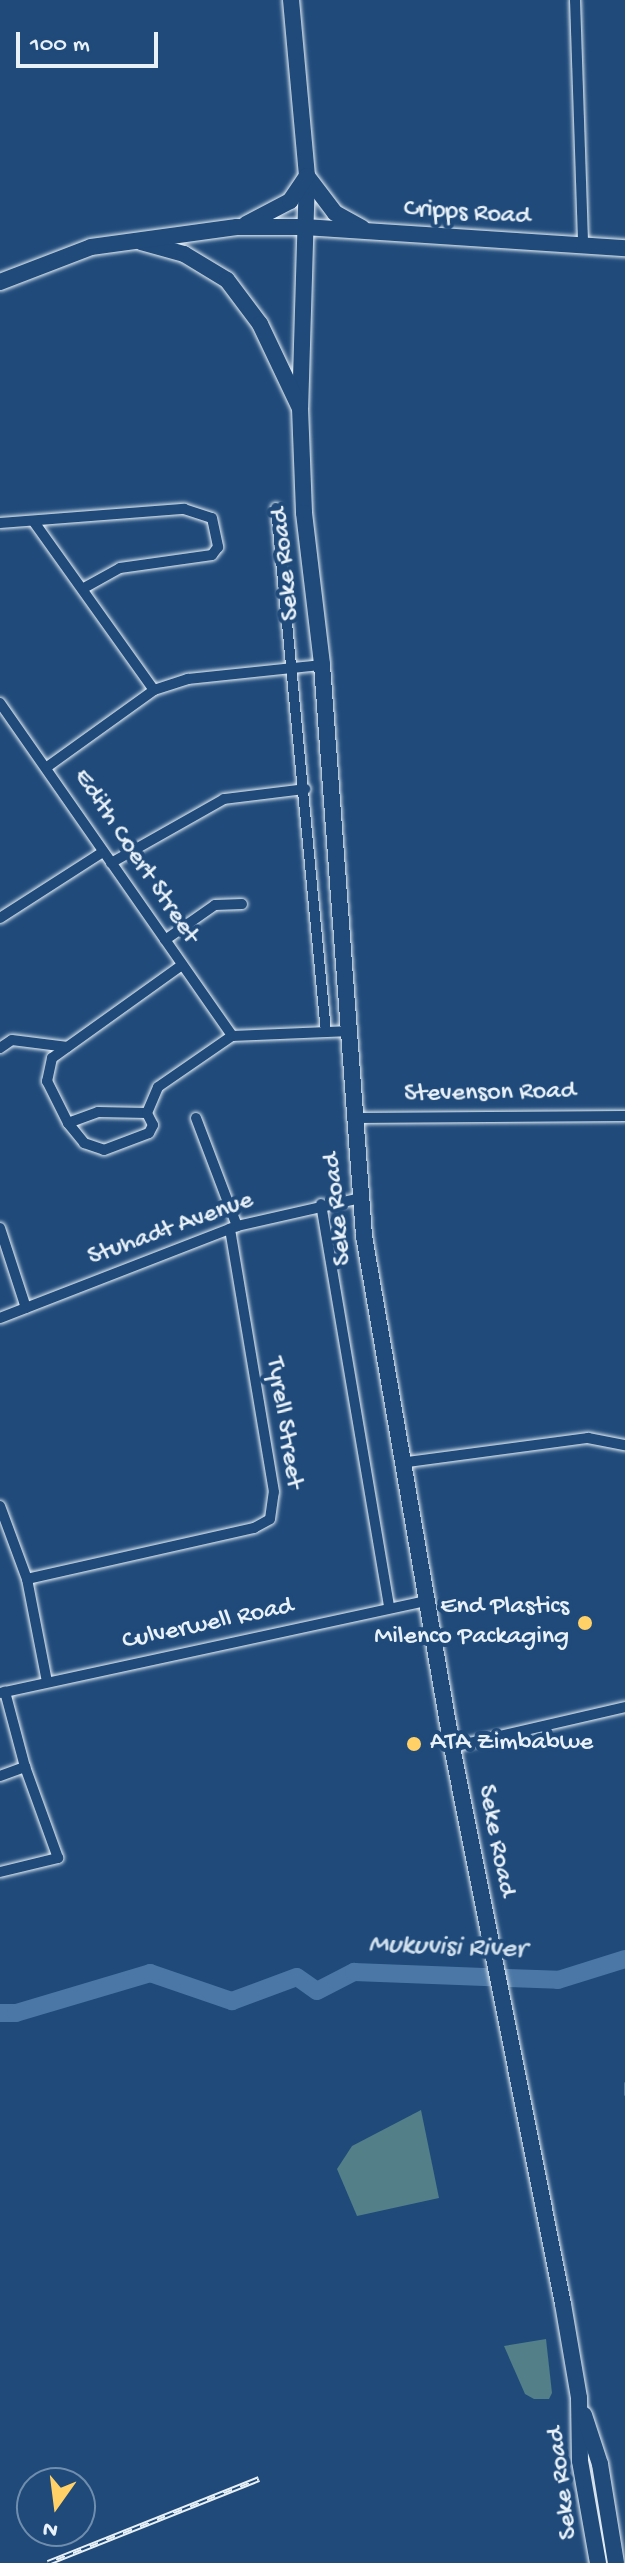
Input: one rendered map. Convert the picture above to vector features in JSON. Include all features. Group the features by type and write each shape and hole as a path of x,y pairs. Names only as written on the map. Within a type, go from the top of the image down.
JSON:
{"main road":[{"name":"Seke Road","path":"291,0 307,176 300,408 304,513 322,665 361,1198 400,1463 452,1747 579,2398 600,2464 616,2563"},
{"path":"0,282 91,247 237,227 290,201 307,176 335,213 367,231"},
{"name":"Cripps Road","path":"237,227 305,227 625,248"},
{"path":"132,240 184,254 227,280 260,324 300,408"},
{"name":"Seke Road","path":"579,2398 580,2461 598,2563"}],"street":[{"path":"575,0 583,246"},
{"path":"276,508 294,668 326,1032"},
{"path":"0,523 184,509 196,509 212,518 218,547 212,555 120,568 84,588"},
{"path":"34,522 154,690"},
{"path":"47,767 154,690 188,679 322,665"},
{"name":"Edith Coert Street","path":"0,703 232,1036"},
{"path":"111,863 231,796 305,789"},
{"path":"0,918 103,852"},
{"path":"165,940 205,910 242,904"},
{"path":"182,965 52,1058 46,1072 68,1123 84,1143 104,1150 149,1133 153,1125 147,1113 158,1087 232,1036 351,1031"},
{"path":"0,1048 12,1040 68,1047"},
{"path":"68,1123 98,1112 147,1113"},
{"name":"Stevenson Road","path":"355,1118 625,1116"},
{"path":"196,1118 234,1227"},
{"name":"Stuhadt Avenue","path":"0,1318 234,1227 321,1204 361,1198"},
{"path":"321,1204 389,1608"},
{"name":"Tyrell Street","path":"27,1579 254,1528 270,1519 274,1492 234,1227"},
{"path":"0,1228 26,1308"},
{"path":"400,1463 588,1438 625,1445"},
{"path":"0,1506 27,1579 47,1682"},
{"name":"Culverwell Road","path":"3,1693 426,1601"},
{"path":"0,1872 58,1858 25,1767 3,1693"},
{"path":"452,1747 625,1707"},
{"path":"0,1776 25,1767"}],"green space":[{"path":"421,2110 439,2198 357,2216 337,2169 352,2146"},
{"path":"546,2339 552,2393 549,2399 534,2399 525,2394 504,2346"}],"waterway":[{"name":"Mukuvisi River","path":"0,2013 16,2013 150,1973 232,2001 297,1977 317,1991 354,1972 558,1980 625,1959"},
{"path":"625,2083 625,2094"}],"railway":[{"path":"48,2563 259,2479"}],"place":[{"name":"End Plastics Milenco Packaging","path":"585,1623"},
{"name":"ATA Zimbabwe","path":"414,1744"}]}
